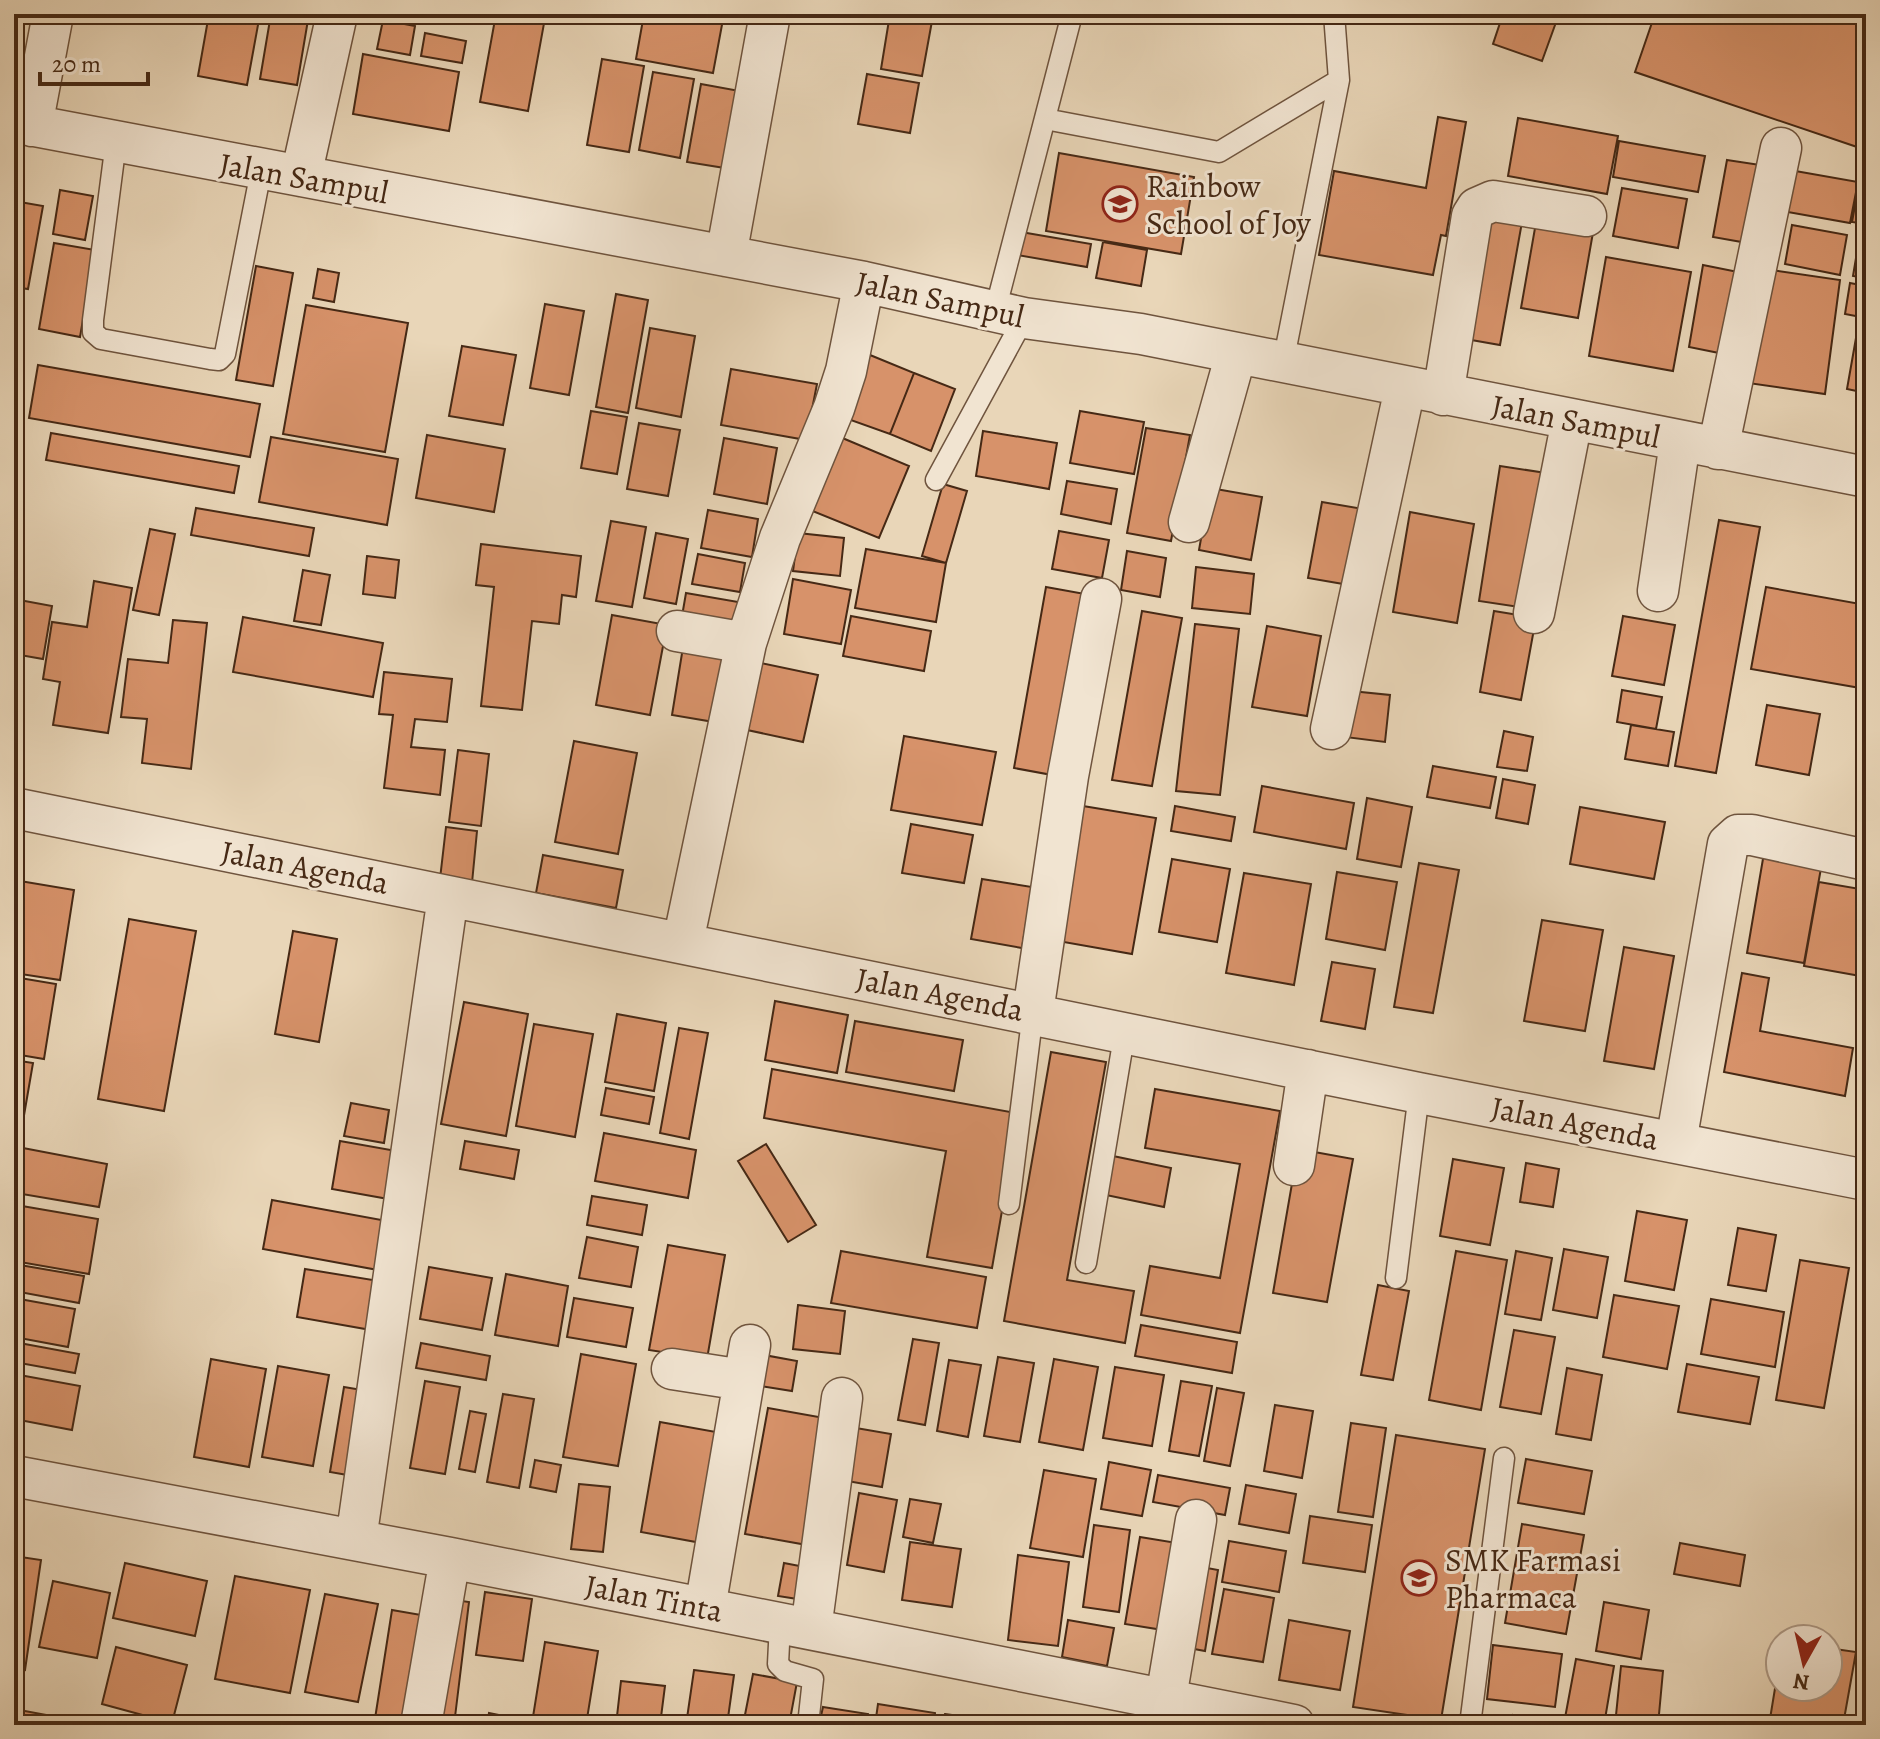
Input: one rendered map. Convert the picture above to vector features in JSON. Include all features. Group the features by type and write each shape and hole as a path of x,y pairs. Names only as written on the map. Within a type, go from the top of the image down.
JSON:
{"street":[{"path":"23,124 53,14"},
{"path":"301,176 337,14"},
{"path":"726,256 770,14"},
{"name":"Jalan Sampul","path":"23,124 864,282 1010,315 1141,334 1866,477"},
{"path":"1658,591 1781,148"},
{"path":"1331,729 1472,216 1477,208 1493,201 1586,216"},
{"path":"683,942 746,643 780,538 838,396 864,282"},
{"path":"1189,522 1236,354"},
{"path":"1534,613 1572,420"},
{"path":"1033,1012 1068,776 1101,599"},
{"path":"677,631 746,643"},
{"name":"Jalan Agenda","path":"14,808 1033,1012 1419,1093 1866,1180"},
{"path":"1676,1142 1728,844 1738,835 1752,835 1866,860"},
{"path":"356,1540 448,896"},
{"path":"1294,1165 1308,1070"},
{"path":"672,1369 746,1363 705,1608"},
{"path":"796,1626 842,1398"},
{"name":"Jalan Tinta","path":"14,1476 450,1558 1294,1725"},
{"path":"1166,1698 1196,1520"},
{"path":"421,1725 450,1558"}],"lane":[{"path":"936,480 1010,315 1045,119 1072,14"},
{"path":"1283,363 1339,80 1334,14"},
{"path":"1045,119 1219,152 1339,80"},
{"path":"116,142 93,320 93,332 101,339 210,359 219,360 225,354 261,171"},
{"path":"1009,1204 1033,1012"},
{"path":"1086,1263 1125,1031"},
{"path":"1396,1278 1419,1093"},
{"path":"1470,1725 1504,1458"},
{"path":"796,1626 778,1664 785,1671 813,1679 808,1725"}],"building":[{"path":"209,14 260,14 247,85 198,76"},
{"path":"271,14 309,14 297,85 260,79"},
{"path":"400,14 455,14 453,23"},
{"path":"496,14 545,18 528,111 480,102"},
{"path":"644,14 724,14 713,73 636,59"},
{"path":"890,14 932,21 922,76 881,69"},
{"path":"1130,14 1182,14 1181,23"},
{"path":"1503,14 1559,14 1542,61 1493,44"},
{"path":"1655,14 1866,14 1866,150 1635,72"},
{"path":"383,20 415,26 410,55 377,49"},
{"path":"425,33 466,41 462,63 421,56"},
{"path":"363,54 459,72 449,131 353,114"},
{"path":"602,59 644,66 629,152 587,145"},
{"path":"653,72 694,79 680,158 639,150"},
{"path":"867,74 919,83 910,133 858,124"},
{"path":"701,84 745,92 731,169 687,162"},
{"path":"1438,117 1466,122 1446,236 1441,235 1433,275 1319,255 1334,171 1426,188"},
{"path":"1518,118 1618,136 1607,194 1508,176"},
{"path":"1619,141 1705,156 1698,192 1613,177"},
{"name":"Rainbow School of Joy","path":"1059,153 1194,177 1181,254 1046,231"},
{"path":"1727,160 1767,166 1753,244 1713,237"},
{"path":"1784,169 1858,182 1850,223 1777,210"},
{"path":"1622,188 1687,199 1678,248 1613,236"},
{"path":"1858,189 1866,190 1866,224 1852,222"},
{"path":"60,190 93,196 85,240 53,234"},
{"path":"14,201 43,206 28,289 14,287"},
{"path":"1538,211 1595,221 1578,318 1521,308"},
{"path":"1476,214 1522,222 1500,345 1454,337"},
{"path":"1792,225 1847,235 1840,275 1785,264"},
{"path":"1021,232 1091,244 1087,267 1017,255"},
{"path":"1860,234 1866,235 1866,278 1853,276"},
{"path":"1103,242 1147,250 1141,286 1096,278"},
{"path":"54,243 95,250 80,337 39,329"},
{"path":"1606,257 1691,272 1673,371 1589,356"},
{"path":"1703,265 1743,273 1729,355 1689,347"},
{"path":"256,266 293,273 273,386 236,380"},
{"path":"318,269 339,273 334,302 313,298"},
{"path":"1764,269 1840,280 1825,394 1748,383"},
{"path":"1850,283 1866,286 1866,318 1845,314"},
{"path":"616,294 648,300 628,413 596,407"},
{"path":"545,304 584,311 569,395 530,388"},
{"path":"306,305 408,323 385,452 283,434"},
{"path":"1859,321 1866,322 1866,393 1847,389"},
{"path":"650,328 695,336 681,417 636,408"},
{"path":"462,346 516,355 503,425 449,416"},
{"path":"870,355 914,373 890,434 845,418"},
{"path":"38,365 260,404 250,457 29,418"},
{"path":"731,369 817,384 806,440 721,425"},
{"path":"914,373 955,389 931,451 890,434"},
{"path":"591,411 627,417 617,474 581,468"},
{"path":"1080,411 1144,422 1134,474 1070,463"},
{"path":"639,423 680,430 668,496 627,489"},
{"path":"1146,428 1190,435 1171,541 1127,533"},
{"path":"983,431 1057,443 1049,489 976,476"},
{"path":"51,433 239,466 234,493 46,460"},
{"path":"427,435 505,449 494,512 416,498"},
{"path":"271,437 398,459 387,525 259,502"},
{"path":"840,437 909,466 879,538 810,510"},
{"path":"724,438 777,448 767,504 714,494"},
{"path":"1500,466 1553,474 1532,609 1479,601"},
{"path":"1067,481 1117,489 1111,524 1061,514"},
{"path":"943,484 967,491 946,563 922,556"},
{"path":"1210,488 1262,497 1251,560 1199,550"},
{"path":"1322,502 1369,510 1355,586 1308,578"},
{"path":"196,508 314,528 309,556 191,535"},
{"path":"708,510 758,519 752,557 701,548"},
{"path":"1410,512 1474,524 1457,623 1393,612"},
{"path":"1719,520 1760,527 1716,773 1675,766"},
{"path":"611,521 646,527 632,607 596,601"},
{"path":"150,529 175,534 159,615 133,610"},
{"path":"1059,531 1109,540 1102,578 1052,569"},
{"path":"656,533 688,539 676,604 644,598"},
{"path":"798,533 844,538 840,576 793,571"},
{"path":"481,544 581,556 576,597 562,595 559,624 532,621 522,710 481,706 494,587 476,585"},
{"path":"866,549 946,563 936,622 855,608"},
{"path":"1127,551 1166,558 1160,597 1121,590"},
{"path":"698,554 745,563 740,592 692,584"},
{"path":"367,556 399,560 395,598 363,594"},
{"path":"1196,567 1254,574 1250,614 1192,608"},
{"path":"303,570 330,575 321,625 294,621"},
{"path":"793,579 851,590 841,644 784,634"},
{"path":"94,581 132,588 108,733 53,725 60,682 43,679 52,622 87,627"},
{"path":"1046,587 1096,596 1063,777 1014,768"},
{"path":"1766,587 1866,605 1866,689 1751,669"},
{"path":"686,593 744,603 738,633 681,622"},
{"path":"14,599 52,606 43,659 14,654"},
{"path":"1142,611 1182,618 1152,786 1112,780"},
{"path":"1494,611 1536,618 1521,700 1480,692"},
{"path":"612,615 667,625 650,715 596,705"},
{"path":"851,616 931,631 924,671 843,656"},
{"path":"1623,616 1675,625 1664,685 1612,676"},
{"path":"243,617 383,643 373,697 233,672"},
{"path":"173,620 207,623 191,769 142,763 147,719 121,717 128,659 168,663"},
{"path":"1195,624 1239,629 1220,795 1176,791"},
{"path":"1267,626 1321,636 1307,716 1252,707"},
{"path":"684,641 727,648 714,722 672,715"},
{"path":"747,660 818,675 803,742 733,727"},
{"path":"384,672 452,679 447,722 415,719 411,747 445,750 440,795 384,788 393,715 379,714"},
{"path":"1622,690 1662,697 1656,729 1617,722"},
{"path":"1351,691 1390,695 1385,742 1345,737"},
{"path":"1767,705 1820,714 1809,775 1756,765"},
{"path":"1631,725 1674,732 1668,766 1625,759"},
{"path":"1504,731 1533,737 1527,771 1497,767"},
{"path":"904,736 996,752 982,825 891,810"},
{"path":"574,741 637,753 618,854 555,842"},
{"path":"458,750 489,754 481,826 449,822"},
{"path":"1433,766 1496,777 1490,808 1427,797"},
{"path":"1503,779 1535,785 1528,824 1496,818"},
{"path":"1262,786 1354,803 1346,849 1254,832"},
{"path":"1367,798 1412,807 1401,867 1357,859"},
{"path":"1083,806 1156,818 1132,954 1058,941"},
{"path":"1175,806 1235,817 1231,841 1171,831"},
{"path":"1580,807 1665,822 1654,879 1570,864"},
{"path":"911,824 973,835 964,883 902,873"},
{"path":"446,827 477,831 472,883 440,879"},
{"path":"1765,847 1823,857 1804,963 1747,953"},
{"path":"543,855 623,870 616,908 536,893"},
{"path":"1172,859 1230,869 1217,942 1159,932"},
{"path":"1419,863 1459,870 1433,1013 1394,1007"},
{"path":"1337,872 1397,882 1385,950 1326,939"},
{"path":"1244,873 1311,884 1294,985 1226,973"},
{"path":"982,879 1032,887 1022,948 971,939"},
{"path":"14,880 74,890 60,980 14,973"},
{"path":"1819,882 1866,890 1866,977 1804,966"},
{"path":"129,919 196,931 164,1111 98,1099"},
{"path":"1542,920 1603,930 1585,1031 1524,1021"},
{"path":"293,931 337,939 319,1042 275,1034"},
{"path":"1624,947 1674,956 1654,1069 1604,1061"},
{"path":"1332,962 1375,969 1365,1029 1321,1021"},
{"path":"1742,973 1769,978 1760,1031 1853,1048 1845,1096 1724,1072"},
{"path":"14,977 56,984 44,1059 14,1054"},
{"path":"775,1001 848,1015 837,1073 765,1060"},
{"path":"464,1002 528,1014 506,1136 441,1124"},
{"path":"617,1014 666,1023 654,1091 605,1082"},
{"path":"855,1021 963,1040 954,1091 846,1072"},
{"path":"534,1024 593,1034 575,1137 516,1126"},
{"path":"679,1028 708,1033 689,1139 660,1133"},
{"path":"1051,1052 1106,1062 1067,1280 1134,1291 1125,1343 1004,1321"},
{"path":"14,1060 33,1063 22,1127 14,1125"},
{"path":"772,1069 1016,1113 1014,1142 992,1268 927,1257 946,1151 764,1118"},
{"path":"606,1088 654,1097 649,1124 601,1115"},
{"path":"1155,1089 1280,1111 1240,1333 1141,1315 1150,1266 1220,1278 1240,1164 1145,1148"},
{"path":"351,1103 389,1110 384,1143 344,1136"},
{"path":"604,1133 696,1150 688,1198 595,1181"},
{"path":"340,1141 402,1152 394,1200 332,1189"},
{"path":"465,1141 519,1150 514,1179 460,1169"},
{"path":"766,1144 816,1225 788,1242 738,1161"},
{"path":"23,1148 107,1164 99,1207 16,1193"},
{"path":"1298,1149 1353,1159 1327,1302 1273,1293"},
{"path":"1113,1156 1171,1168 1164,1207 1106,1195"},
{"path":"1453,1159 1504,1168 1490,1245 1440,1236"},
{"path":"1526,1163 1559,1169 1553,1207 1520,1202"},
{"path":"592,1196 647,1205 642,1235 587,1225"},
{"path":"272,1200 387,1221 378,1270 263,1249"},
{"path":"22,1206 98,1219 89,1274 14,1261"},
{"path":"1637,1211 1687,1220 1674,1290 1625,1281"},
{"path":"1738,1228 1776,1235 1766,1291 1728,1285"},
{"path":"587,1237 638,1247 631,1287 579,1278"},
{"path":"668,1245 725,1255 707,1359 649,1350"},
{"path":"1564,1249 1608,1257 1597,1318 1553,1310"},
{"path":"841,1251 986,1277 977,1328 831,1303"},
{"path":"1456,1251 1507,1260 1481,1410 1429,1400"},
{"path":"1516,1251 1552,1258 1541,1320 1505,1314"},
{"path":"1800,1260 1849,1268 1824,1408 1776,1400"},
{"path":"14,1264 84,1276 79,1303 14,1291"},
{"path":"429,1267 492,1278 482,1330 420,1319"},
{"path":"305,1269 379,1281 371,1330 297,1317"},
{"path":"506,1274 568,1286 558,1346 495,1335"},
{"path":"1378,1285 1409,1291 1393,1380 1361,1375"},
{"path":"1614,1295 1679,1306 1667,1369 1603,1357"},
{"path":"14,1298 75,1309 68,1347 14,1337"},
{"path":"574,1298 633,1308 626,1347 567,1337"},
{"path":"1711,1299 1784,1312 1775,1367 1701,1354"},
{"path":"798,1305 845,1311 840,1354 793,1349"},
{"path":"1141,1325 1237,1342 1232,1373 1135,1356"},
{"path":"1514,1330 1555,1337 1541,1414 1500,1407"},
{"path":"913,1339 939,1343 925,1425 898,1420"},
{"path":"14,1342 79,1354 75,1373 14,1362"},
{"path":"421,1343 490,1356 486,1380 416,1368"},
{"path":"753,1353 797,1361 792,1391 748,1384"},
{"path":"581,1354 636,1364 618,1466 563,1457"},
{"path":"998,1357 1034,1363 1020,1442 984,1436"},
{"path":"211,1359 266,1369 249,1467 194,1457"},
{"path":"1054,1359 1098,1367 1083,1450 1039,1442"},
{"path":"949,1360 981,1365 968,1437 937,1431"},
{"path":"1687,1364 1759,1377 1750,1424 1678,1412"},
{"path":"278,1366 329,1375 313,1466 262,1457"},
{"path":"1115,1367 1164,1375 1152,1446 1103,1438"},
{"path":"1567,1368 1602,1375 1591,1440 1556,1434"},
{"path":"14,1374 80,1386 72,1430 14,1419"},
{"path":"425,1381 460,1387 445,1474 410,1468"},
{"path":"1181,1381 1212,1386 1199,1456 1169,1451"},
{"path":"344,1387 374,1392 359,1477 330,1472"},
{"path":"1217,1388 1244,1393 1230,1466 1204,1461"},
{"path":"503,1394 534,1399 519,1488 487,1482"},
{"path":"1275,1405 1313,1411 1302,1478 1264,1471"},
{"path":"768,1408 830,1419 807,1545 745,1534"},
{"path":"470,1411 486,1414 475,1472 459,1469"},
{"path":"660,1422 716,1432 696,1542 641,1532"},
{"path":"1351,1423 1386,1428 1373,1517 1338,1512"},
{"path":"856,1428 891,1434 882,1487 847,1481"},
{"name":"SMK Farmasi Pharmaca","path":"1396,1435 1485,1449 1441,1720 1353,1707"},
{"path":"1526,1459 1592,1471 1584,1514 1518,1503"},
{"path":"535,1460 561,1465 556,1492 530,1487"},
{"path":"1109,1462 1151,1470 1142,1516 1101,1509"},
{"path":"1044,1470 1096,1479 1083,1557 1030,1548"},
{"path":"1158,1475 1230,1488 1225,1515 1153,1502"},
{"path":"579,1484 610,1487 603,1552 571,1549"},
{"path":"1246,1485 1296,1494 1289,1533 1239,1524"},
{"path":"859,1493 897,1500 884,1572 847,1565"},
{"path":"910,1499 941,1504 933,1543 903,1537"},
{"path":"1310,1516 1372,1525 1365,1572 1303,1563"},
{"path":"1522,1524 1584,1535 1566,1634 1505,1623"},
{"path":"1094,1525 1130,1530 1119,1612 1083,1607"},
{"path":"1140,1537 1177,1543 1163,1630 1125,1624"},
{"path":"1229,1541 1286,1551 1279,1592 1222,1582"},
{"path":"910,1542 961,1549 952,1607 902,1600"},
{"path":"1680,1543 1745,1555 1740,1586 1674,1574"},
{"path":"1018,1555 1069,1562 1058,1646 1008,1640"},
{"path":"14,1556 41,1560 25,1670 14,1668"},
{"path":"125,1563 207,1581 195,1636 113,1618"},
{"path":"784,1563 810,1568 804,1600 778,1596"},
{"path":"1191,1565 1218,1570 1205,1651 1178,1646"},
{"path":"235,1576 310,1590 290,1693 215,1679"},
{"path":"53,1581 110,1593 97,1658 39,1647"},
{"path":"1224,1589 1274,1598 1263,1662 1212,1654"},
{"path":"485,1592 532,1599 523,1661 476,1655"},
{"path":"325,1594 378,1604 358,1702 305,1692"},
{"path":"448,1599 469,1602 455,1717 434,1715"},
{"path":"1604,1602 1649,1610 1641,1659 1596,1651"},
{"path":"392,1610 427,1616 409,1725 374,1725"},
{"path":"1068,1620 1114,1628 1107,1666 1062,1657"},
{"path":"1289,1620 1350,1631 1340,1690 1279,1680"},
{"path":"545,1642 598,1651 586,1725 532,1723"},
{"path":"1493,1645 1562,1654 1555,1707 1487,1699"},
{"path":"116,1647 187,1665 172,1723 102,1704"},
{"path":"1844,1650 1856,1652 1843,1725 1769,1725 1773,1703 1844,1703"},
{"path":"1576,1659 1614,1666 1604,1725 1565,1718"},
{"path":"1621,1666 1663,1671 1658,1725 1615,1725"},
{"path":"694,1670 734,1675 727,1725 686,1725"},
{"path":"753,1674 797,1682 789,1725 743,1725"},
{"path":"621,1681 665,1686 660,1725 616,1725"},
{"path":"878,1704 935,1713 934,1725 875,1725"},
{"path":"823,1707 868,1714 867,1725 819,1725"},
{"path":"14,1709 52,1716 51,1725 14,1725"},
{"path":"489,1713 518,1719 516,1725 487,1725"},
{"path":"945,1714 1009,1723 1009,1725 943,1725"},
{"path":"1513,1715 1549,1722 1549,1725 1511,1725"}],"place":[{"name":"Rainbow School of Joy","path":"1120,204"},
{"name":"SMK Farmasi Pharmaca","path":"1419,1578"}]}
